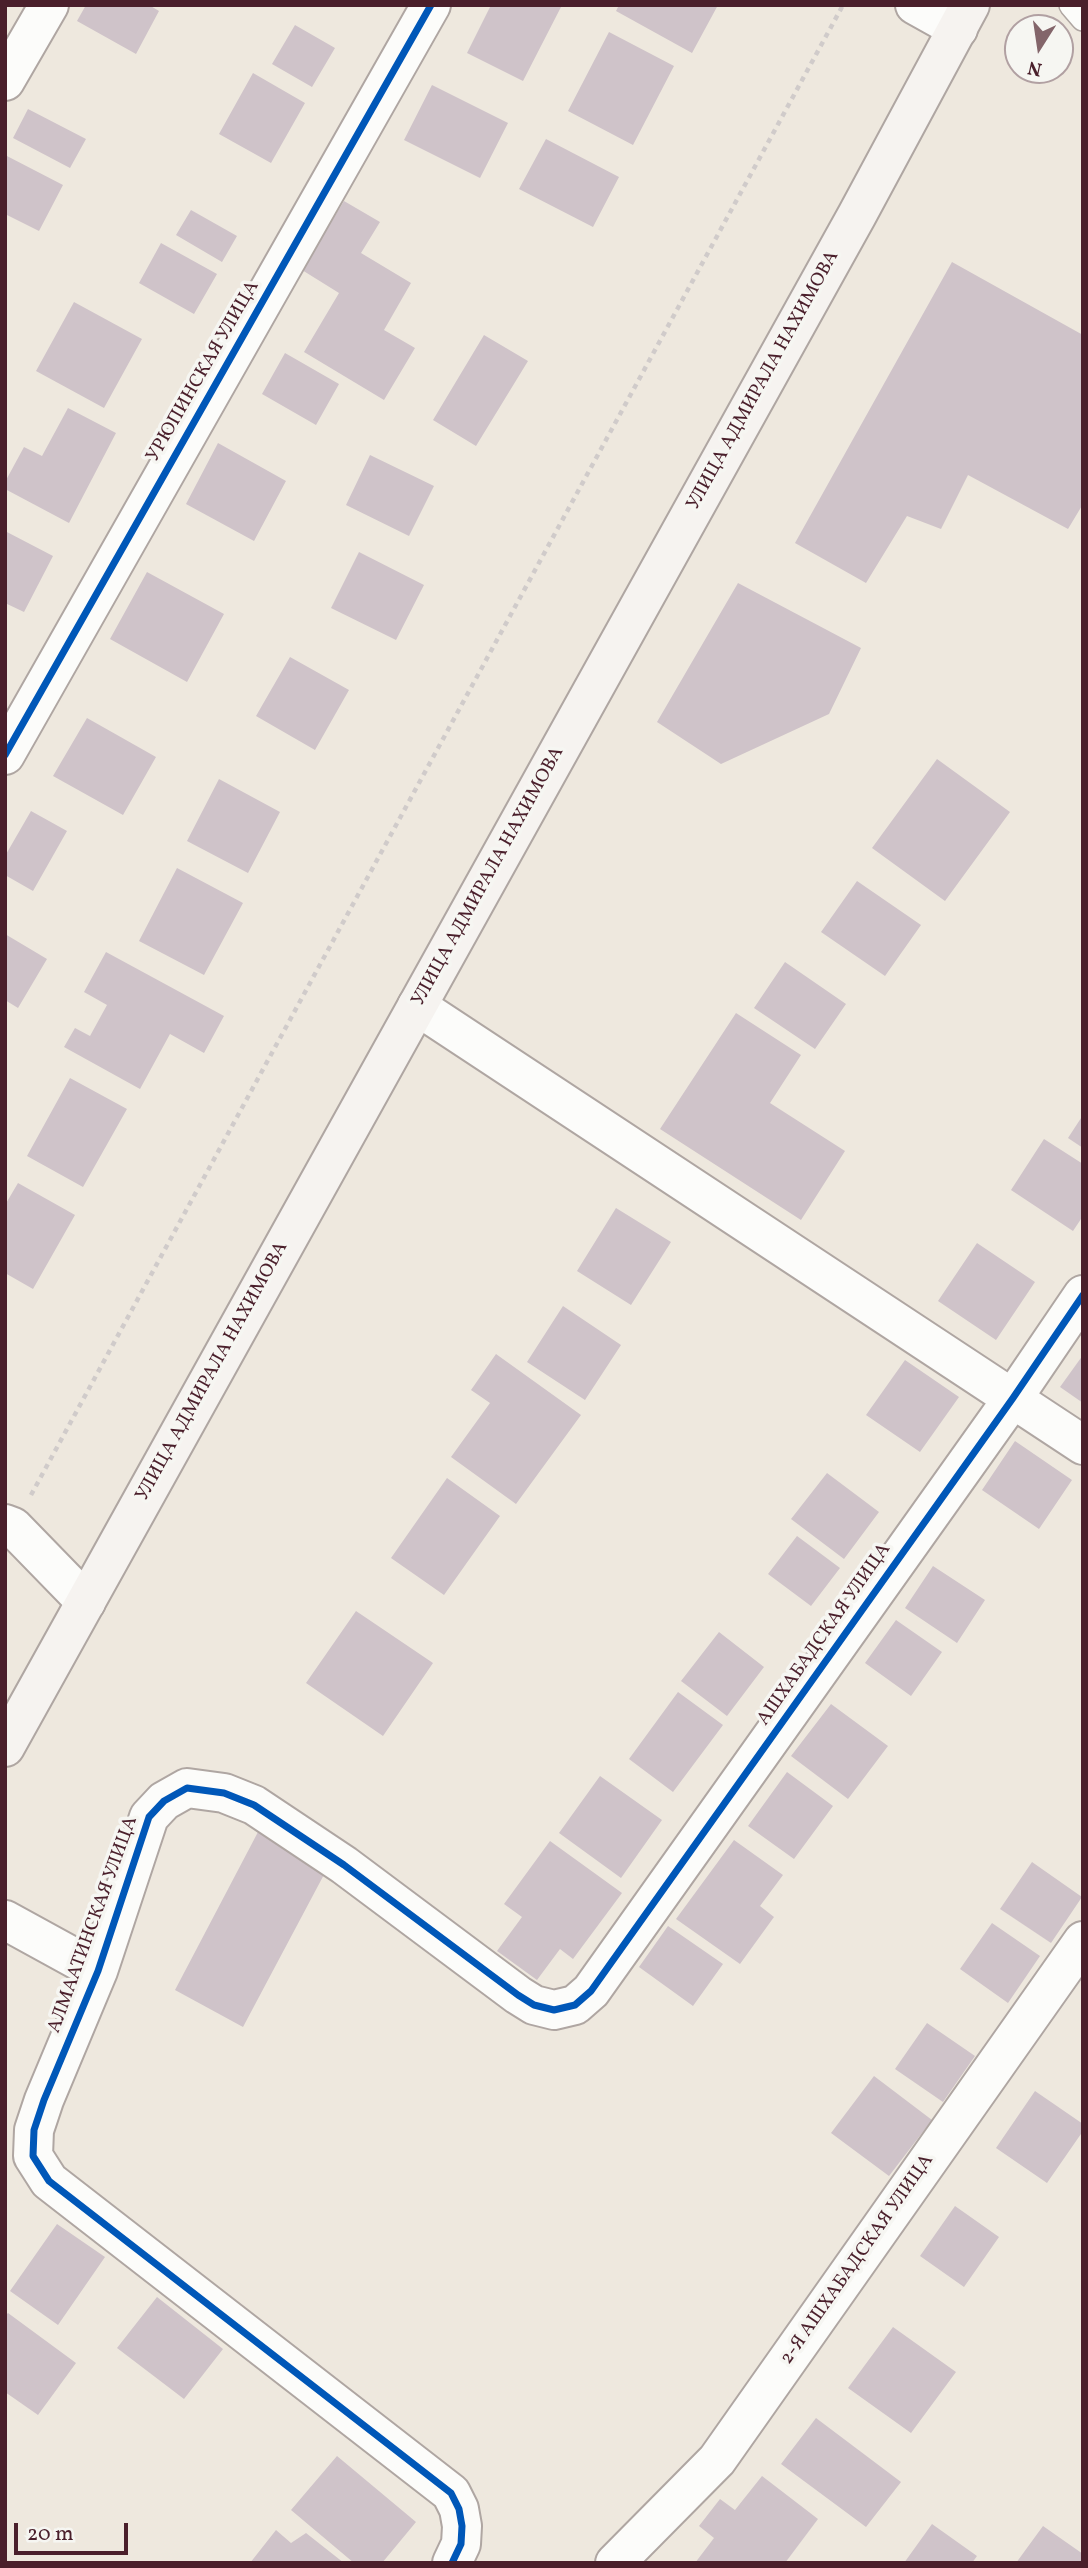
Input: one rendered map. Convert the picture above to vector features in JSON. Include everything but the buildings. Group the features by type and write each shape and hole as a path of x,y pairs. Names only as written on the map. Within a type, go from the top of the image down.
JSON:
{"main road":[{"name":"УЛИЦА АДМИРАЛА НАХИМОВА","path":"5,1747 857,215 964,17"}],"street":[{"path":"5,81 49,5"},
{"name":"УРЮПИНСКАЯ УЛИЦА","path":"5,755 431,5"},
{"path":"915,5 964,17"},
{"path":"416,1006 1083,1445"},
{"name":"АШХАБАДСКАЯ УЛИЦА","path":"591,1992 1013,1398 1083,1295"},
{"path":"8,1531 86,1602"},
{"name":"АЛМААТИНСКАЯ УЛИЦА","path":"452,2563 461,2543 462,2526 451,2493 49,2181 33,2156 34,2130 98,1971 149,1817 175,1794 187,1788 204,1788 224,1793 254,1805 344,1865 534,2005 554,2010 575,2005 591,1992"},
{"path":"5,1920 98,1971"},
{"name":"2-Я АШХАБАДСКАЯ УЛИЦА","path":"615,2563 717,2459 1083,1941"},
{"path":"5,2122 44,2100"}],"lane":[{"path":"1071,5 1083,19"}],"path":[{"path":"8,1531 843,5"}],"cycle path":[{"path":"5,755 431,5"},
{"path":"452,2563 461,2544 462,2526 459,2509 451,2493 49,2181 33,2156 34,2130 44,2100 98,1971 149,1817 164,1801 187,1788 224,1793 254,1805 344,1865 534,2005 554,2010 575,2005 591,1991 1013,1398 1083,1295"}]}
